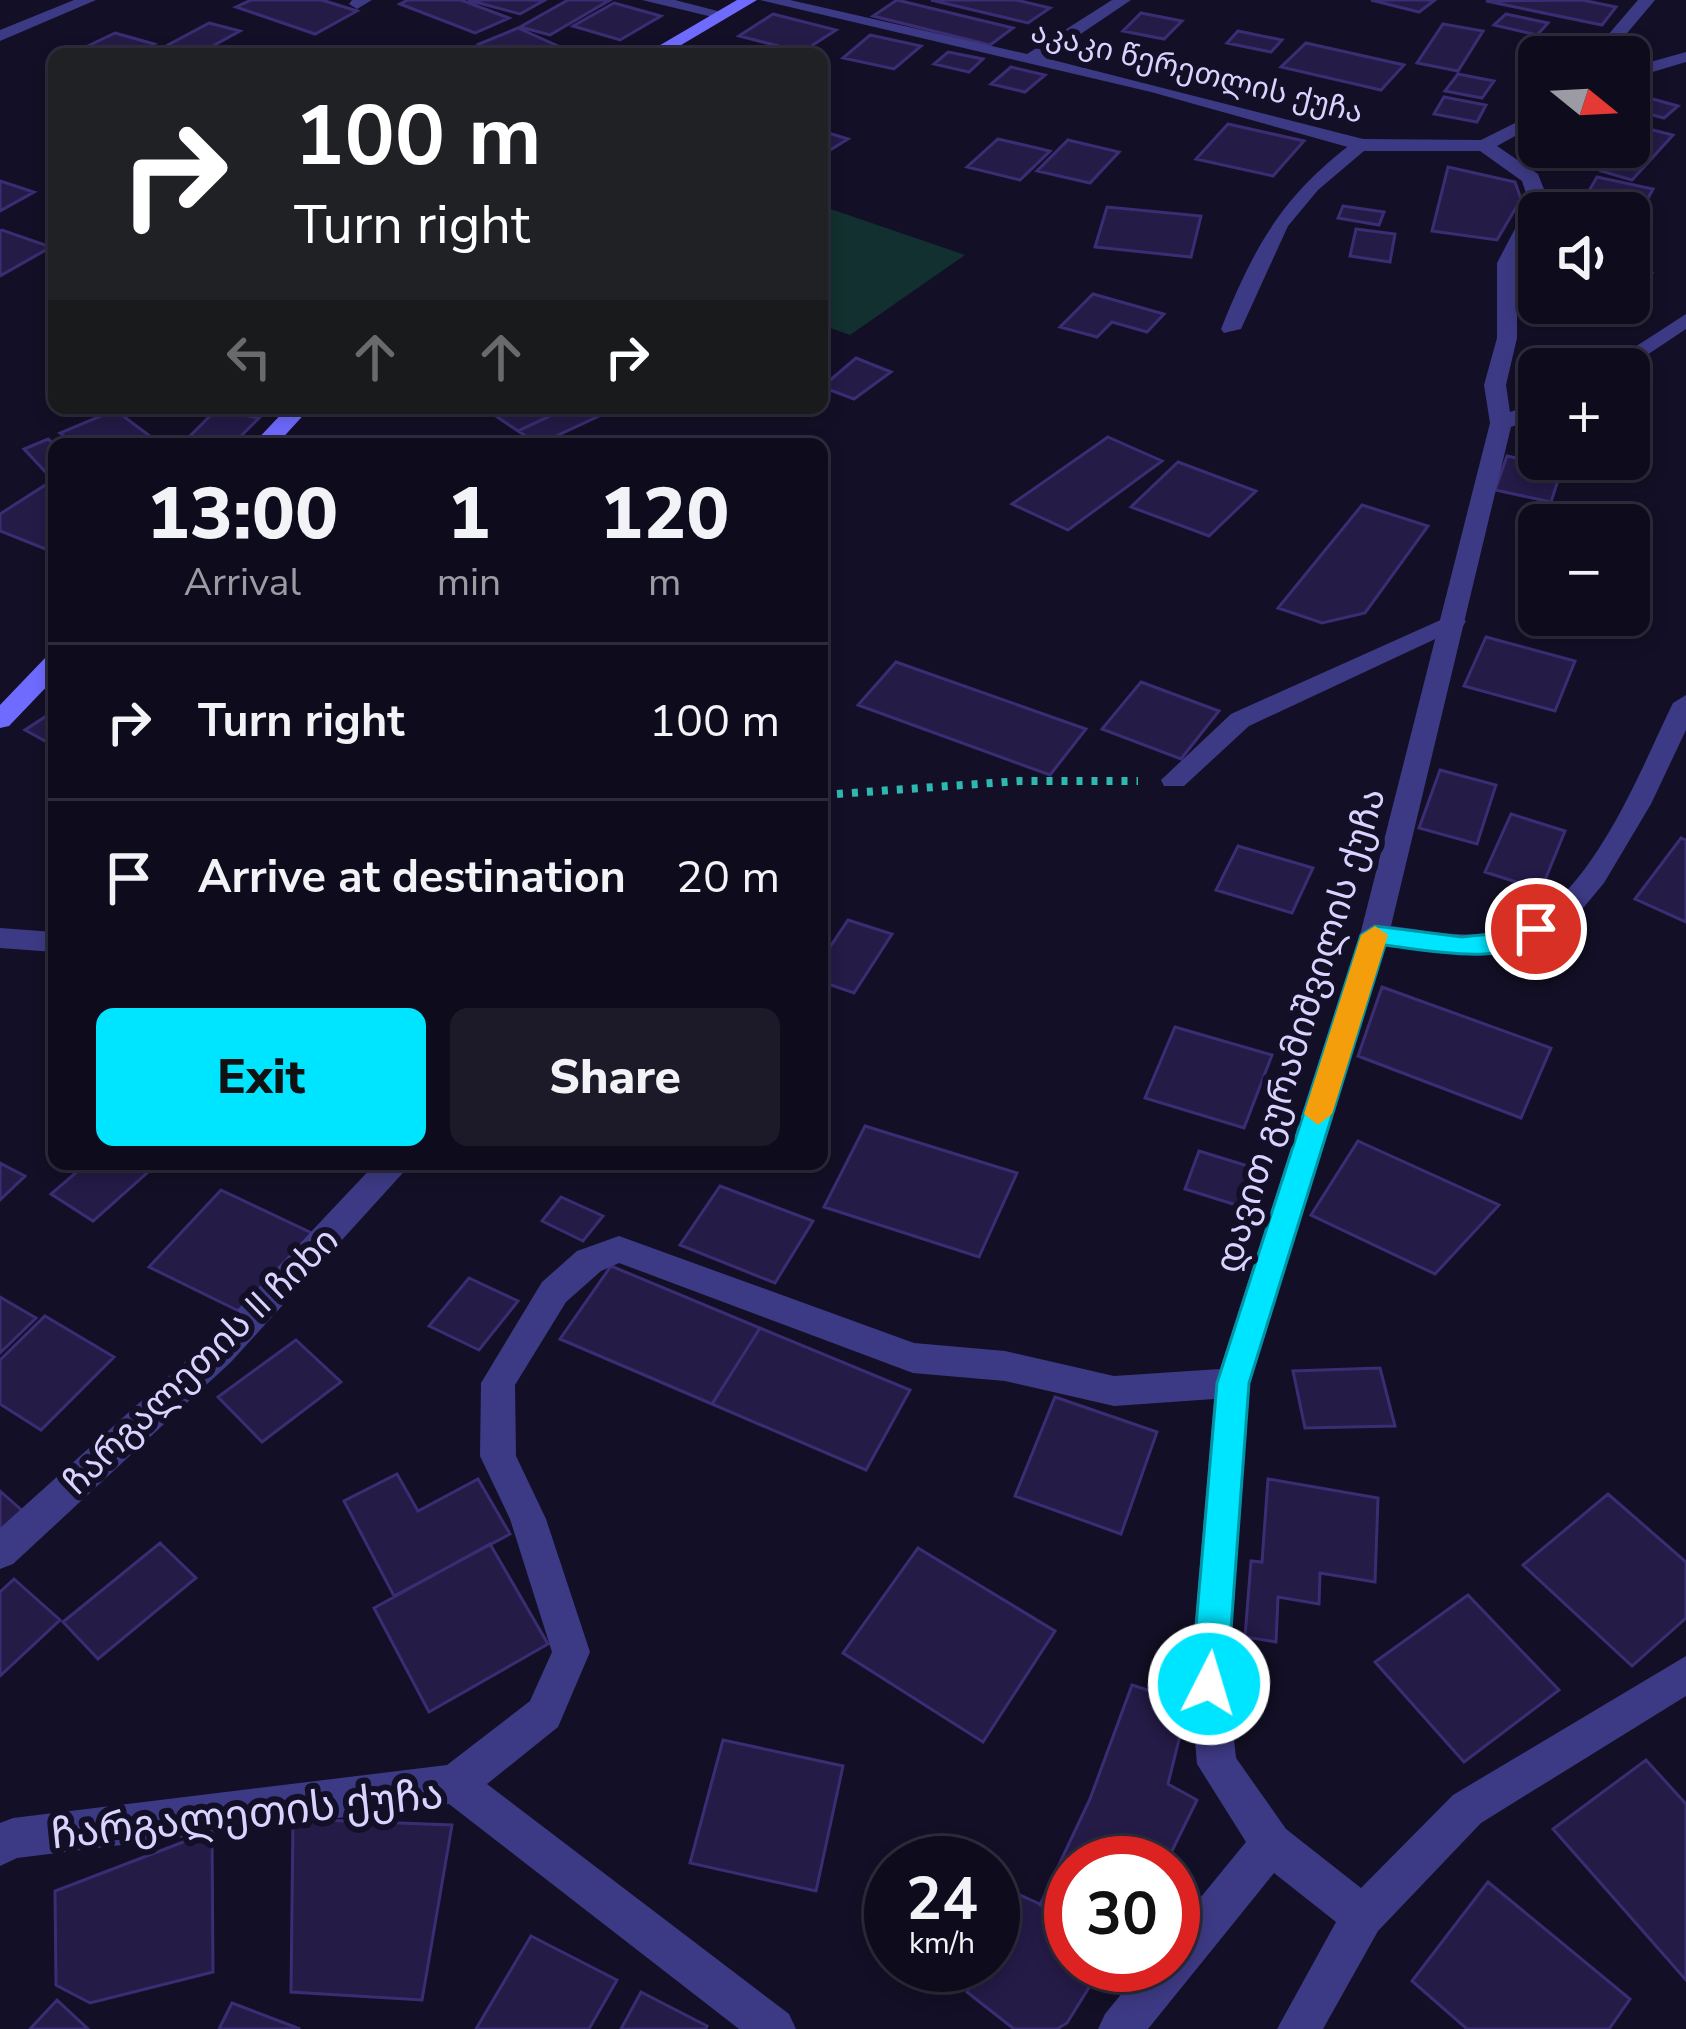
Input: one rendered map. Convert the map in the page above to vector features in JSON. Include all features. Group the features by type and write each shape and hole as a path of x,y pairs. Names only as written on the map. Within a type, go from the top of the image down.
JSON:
{"street":[{"path":"0,36 88,0"},
{"path":"650,0 721,14"},
{"path":"664,48 749,0"},
{"name":"აკაკი წერეთლის ქუჩა","path":"768,0 1362,145 1484,146 1518,127"},
{"path":"1028,61 1123,0"},
{"path":"1616,36 1647,0"},
{"path":"1650,68 1686,57"},
{"path":"1231,329 1273,225 1326,170 1362,145"},
{"name":"დავით გურამიშვილის ქუჩა","path":"1363,1916 1271,1844 1217,1764 1209,1684 1233,1383 1375,935 1501,423 1495,385 1507,338 1507,263 1539,202 1531,178 1484,146"},
{"path":"1644,348 1686,320"},
{"path":"270,438 292,414"},
{"path":"1501,423 1518,417"},
{"path":"1174,780 1240,720 1454,621"},
{"path":"0,720 48,670"},
{"path":"1375,935 1462,946 1514,940 1558,918 1610,851 1686,703"},
{"path":"0,938 48,942"},
{"name":"ჩარგალეთის II ჩიხი","path":"0,1552 219,1352 389,1170"},
{"path":"455,1784 544,1714 571,1652 528,1519 498,1456 498,1382 554,1292 589,1261 619,1249 913,1358 1004,1366 1114,1391 1233,1383"},
{"path":"1299,2029 1363,1916 1467,1809 1686,1674"},
{"name":"ჩარგალეთის ქუჩა","path":"0,1845 13,1838 455,1784 774,2029"},
{"path":"1200,1931 1271,1844"},
{"path":"1120,2029 1150,1992"}],"path":[{"path":"828,795 1020,781 1174,780"}],"green space":[{"path":"828,208 965,255 850,335 828,327"}],"building":[{"path":"251,0 322,0 357,11 315,34 236,7"},
{"path":"461,0 509,18 475,33 400,4"},
{"path":"468,0 545,0 520,14"},
{"path":"568,0 610,0 550,35 520,27"},
{"path":"897,0 1013,28 990,45 873,16"},
{"path":"931,0 1016,0 1050,8 1028,23"},
{"path":"1371,0 1435,0 1419,12"},
{"path":"1582,0 1616,7 1602,25 1486,1"},
{"path":"614,3 661,16 620,40 573,26"},
{"path":"1141,13 1182,21 1164,39 1123,31"},
{"path":"773,14 836,30 808,48 786,48 739,36"},
{"path":"1506,14 1548,23 1537,35 1494,25"},
{"path":"209,23 240,31 209,48 162,48"},
{"path":"1443,24 1483,31 1458,71 1417,63"},
{"path":"518,28 563,48 488,48 479,44"},
{"path":"1238,31 1282,40 1271,52 1227,43"},
{"path":"115,33 154,44 146,48 84,48"},
{"path":"870,35 921,46 894,69 843,58"},
{"path":"1306,43 1404,65 1381,90 1281,67"},
{"path":"948,52 983,59 969,72 934,64"},
{"path":"1011,67 1045,75 1025,92 991,84"},
{"path":"1458,74 1494,81 1482,98 1445,91"},
{"path":"1444,97 1486,105 1477,122 1434,114"},
{"path":"1650,98 1678,106 1664,118 1650,114"},
{"path":"1228,124 1304,141 1273,176 1196,159"},
{"path":"1650,129 1673,135 1650,160"},
{"path":"828,133 848,139 828,151"},
{"path":"998,139 1050,151 1020,180 967,167"},
{"path":"1068,140 1119,152 1090,183 1037,171"},
{"path":"1448,167 1515,182 1518,204 1497,240 1432,231"},
{"path":"1604,168 1643,168 1632,180 1601,171"},
{"path":"1597,177 1653,189 1650,194 1588,192"},
{"path":"0,181 34,192 0,211"},
{"path":"1343,206 1384,212 1379,225 1338,218"},
{"path":"1107,207 1201,216 1191,257 1095,247"},
{"path":"1356,229 1395,234 1390,262 1350,256"},
{"path":"0,231 48,246 48,249 0,276"},
{"path":"1093,294 1164,314 1147,332 1112,322 1097,337 1060,327"},
{"path":"856,358 891,372 854,399 828,389 828,382"},
{"path":"105,414 120,414 153,438 67,438 60,433"},
{"path":"212,414 259,418 239,438 188,438"},
{"path":"493,414 554,414 518,431"},
{"path":"554,414 601,415 552,438 529,438 518,431"},
{"path":"1108,437 1162,461 1068,530 1012,504"},
{"path":"48,439 48,475 24,449"},
{"path":"1507,456 1518,458 1518,480 1558,480 1551,502 1495,490"},
{"path":"1178,462 1256,491 1209,536 1131,507"},
{"path":"48,483 48,550 0,531 0,514"},
{"path":"1362,505 1428,526 1365,613 1322,623 1278,608"},
{"path":"1486,637 1575,661 1555,711 1464,686"},
{"path":"896,662 1086,729 1050,775 858,705"},
{"path":"1141,682 1219,711 1181,759 1102,729"},
{"path":"48,715 48,743 25,730"},
{"path":"1440,770 1496,785 1477,844 1419,828"},
{"path":"1511,814 1565,831 1541,890 1485,872"},
{"path":"1681,838 1686,840 1686,922 1635,899"},
{"path":"1238,846 1313,868 1292,913 1216,890"},
{"path":"848,920 892,934 854,993 828,984 828,950"},
{"path":"1382,987 1551,1048 1521,1118 1358,1056"},
{"path":"1175,1027 1272,1055 1244,1128 1145,1098"},
{"path":"865,1126 1017,1173 979,1257 824,1207"},
{"path":"1358,1141 1499,1205 1435,1274 1311,1215"},
{"path":"1199,1151 1261,1170 1249,1209 1185,1189"},
{"path":"0,1163 25,1176 0,1200"},
{"path":"79,1170 150,1170 93,1221 51,1194"},
{"path":"720,1186 813,1221 775,1283 680,1245"},
{"path":"221,1190 318,1236 249,1316 149,1267"},
{"path":"561,1197 603,1216 583,1241 542,1221"},
{"path":"611,1266 760,1328 712,1404 560,1339"},
{"path":"469,1278 518,1301 479,1350 429,1326"},
{"path":"0,1297 36,1318 0,1353"},
{"path":"45,1316 114,1357 41,1430 0,1404 0,1360"},
{"path":"760,1328 910,1390 866,1470 712,1404"},
{"path":"296,1340 341,1382 262,1442 218,1397"},
{"path":"1380,1368 1395,1426 1305,1428 1293,1371"},
{"path":"1055,1397 1157,1432 1121,1534 1015,1496"},
{"path":"397,1474 418,1511 478,1479 510,1534 394,1596 344,1501"},
{"path":"1268,1479 1378,1498 1375,1582 1320,1573 1319,1604 1278,1597 1276,1642 1245,1637 1251,1561 1262,1562"},
{"path":"0,1491 26,1514 0,1536"},
{"path":"1608,1494 1686,1562 1686,1618 1632,1666 1523,1565"},
{"path":"160,1543 196,1578 98,1659 63,1622"},
{"path":"490,1544 548,1644 429,1712 374,1608"},
{"path":"918,1548 1055,1631 983,1742 843,1653"},
{"path":"14,1579 60,1620 0,1676 0,1592"},
{"path":"1468,1595 1559,1690 1464,1762 1375,1662"},
{"path":"1132,1685 1188,1703 1168,1784 1197,1800 1179,1836 1073,1836"},
{"path":"723,1740 843,1766 816,1891 690,1863"},
{"path":"1646,1760 1686,1804 1686,1980 1553,1829"},
{"path":"293,1819 452,1825 422,2000 291,1992"},
{"path":"212,1831 213,1972 90,2003 56,1985 55,1891"},
{"path":"1488,1882 1630,1999 1609,2029 1467,2029 1412,1981"},
{"path":"1020,1895 1044,1906 1044,1992 1086,1992 1067,2023 1057,2029 1014,2029 967,1992 1020,1992"},
{"path":"531,1936 617,1980 589,2029 476,2029"},
{"path":"641,1992 707,2026 706,2029 621,2029"},
{"path":"57,2000 88,2029 30,2029"},
{"path":"232,2003 300,2029 219,2029"}],"slow traffic":[{"path":"1318,1114 1375,935"}],"route":[{"path":"1209,1684 1233,1383 1375,935 1420,937 1462,946 1514,940 1536,929"}]}
